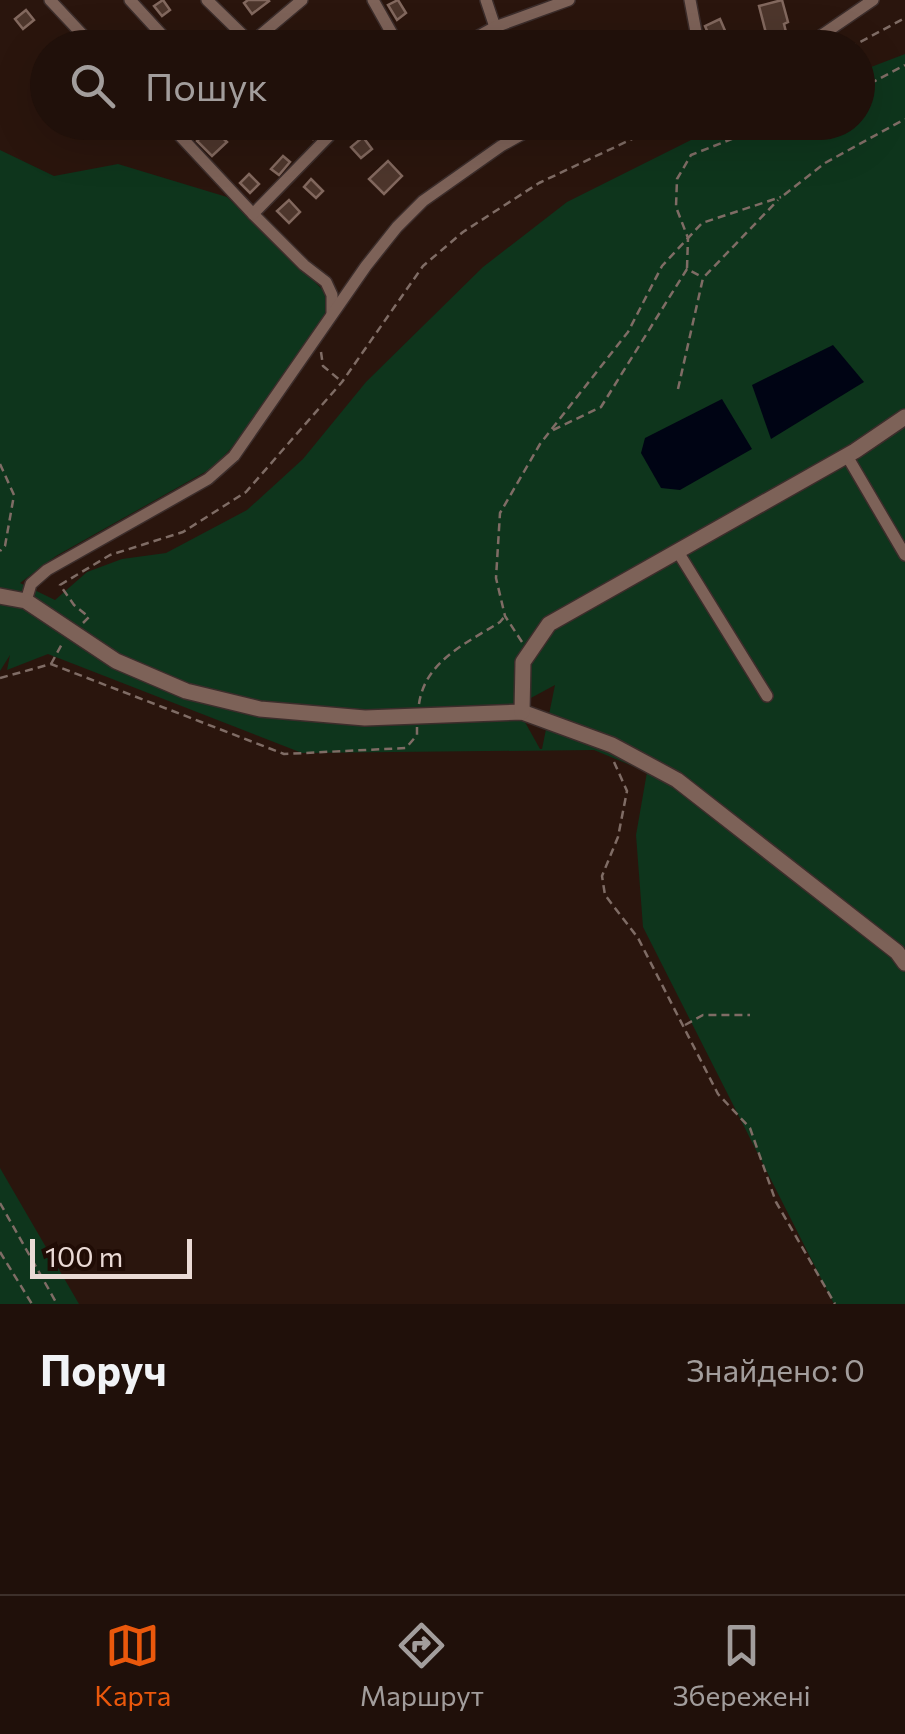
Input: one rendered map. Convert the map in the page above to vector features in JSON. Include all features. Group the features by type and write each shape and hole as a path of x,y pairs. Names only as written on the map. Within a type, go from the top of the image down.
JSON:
{"street":[{"path":"50,0 78,30"},
{"path":"130,0 158,30"},
{"path":"207,0 234,30"},
{"path":"265,30 302,0"},
{"path":"374,0 390,30"},
{"path":"486,0 495,26"},
{"path":"488,30 569,0"},
{"path":"690,0 696,30"},
{"path":"829,30 873,0"},
{"path":"184,140 252,214 304,266 326,282 332,295 332,314"},
{"path":"252,214 325,140"},
{"path":"26,601 31,584 47,570 208,479 234,456 386,240 423,201 512,140"},
{"path":"522,712 523,662 549,624 847,456 905,417"},
{"path":"847,456 905,555"},
{"path":"678,552 767,696"},
{"path":"0,596 26,601 116,660 186,691 260,708 365,718 522,712 612,745 677,780 704,800 896,952 905,964"}],"path":[{"path":"875,34 905,18"},
{"path":"875,81 905,66"},
{"path":"875,135 905,119"},
{"path":"51,664 62,643 89,617 74,605 60,585 110,556 183,532 246,492 342,382 423,266 463,232 539,183 630,140"},
{"path":"550,432 600,407 687,269 688,238 676,207 677,178 690,155 729,140"},
{"path":"678,389 703,278 781,197 824,163 866,140"},
{"path":"530,652 504,616 496,578 500,513 550,432 628,332 662,266 702,223 781,197"},
{"path":"687,269 703,278"},
{"path":"319,338 323,366 342,382"},
{"path":"0,464 14,496 5,546 0,551"},
{"path":"612,745 615,767 627,791 618,837 602,876 605,896 630,923 718,1094 750,1128 776,1202 835,1304"},
{"path":"684,1026 703,1015 750,1015"},
{"path":"0,1203 57,1304"},
{"path":"0,1252 32,1304"}],"green space":[{"path":"905,54 905,1304 834,1304 643,927 636,835 647,772 594,750 302,753 48,654 7,670 10,655 0,671 0,150 54,176 118,164 227,197 324,291 330,310 241,437 214,467 56,556 20,583 55,600 87,572 122,559 166,553 247,510 303,459 366,382 483,267 567,202 691,140 875,140 875,65","holes":["555,685 542,749 516,706"]},
{"path":"0,1168 79,1304 0,1304"}],"shaded area":[{"path":"833,345 864,382 771,439 752,385"},
{"path":"722,399 752,449 680,490 661,488 641,453 645,438"}],"building":[{"path":"163,0 170,10 162,16 154,6"},
{"path":"398,0 406,13 397,20 388,5"},
{"path":"782,0 788,22 784,24 786,30 765,30 759,6"},
{"path":"269,1 252,14 244,3"},
{"path":"26,10 34,20 23,29 15,19"},
{"path":"720,19 725,30 707,30 705,26"},
{"path":"225,140 227,142 212,156 197,141"},
{"path":"365,140 372,149 361,158 351,147"},
{"path":"283,156 290,162 279,175 271,169"},
{"path":"388,161 402,176 384,194 369,179"},
{"path":"249,174 259,184 250,193 240,183"},
{"path":"311,179 323,191 316,198 304,187"},
{"path":"289,200 300,212 289,223 277,211"}]}
